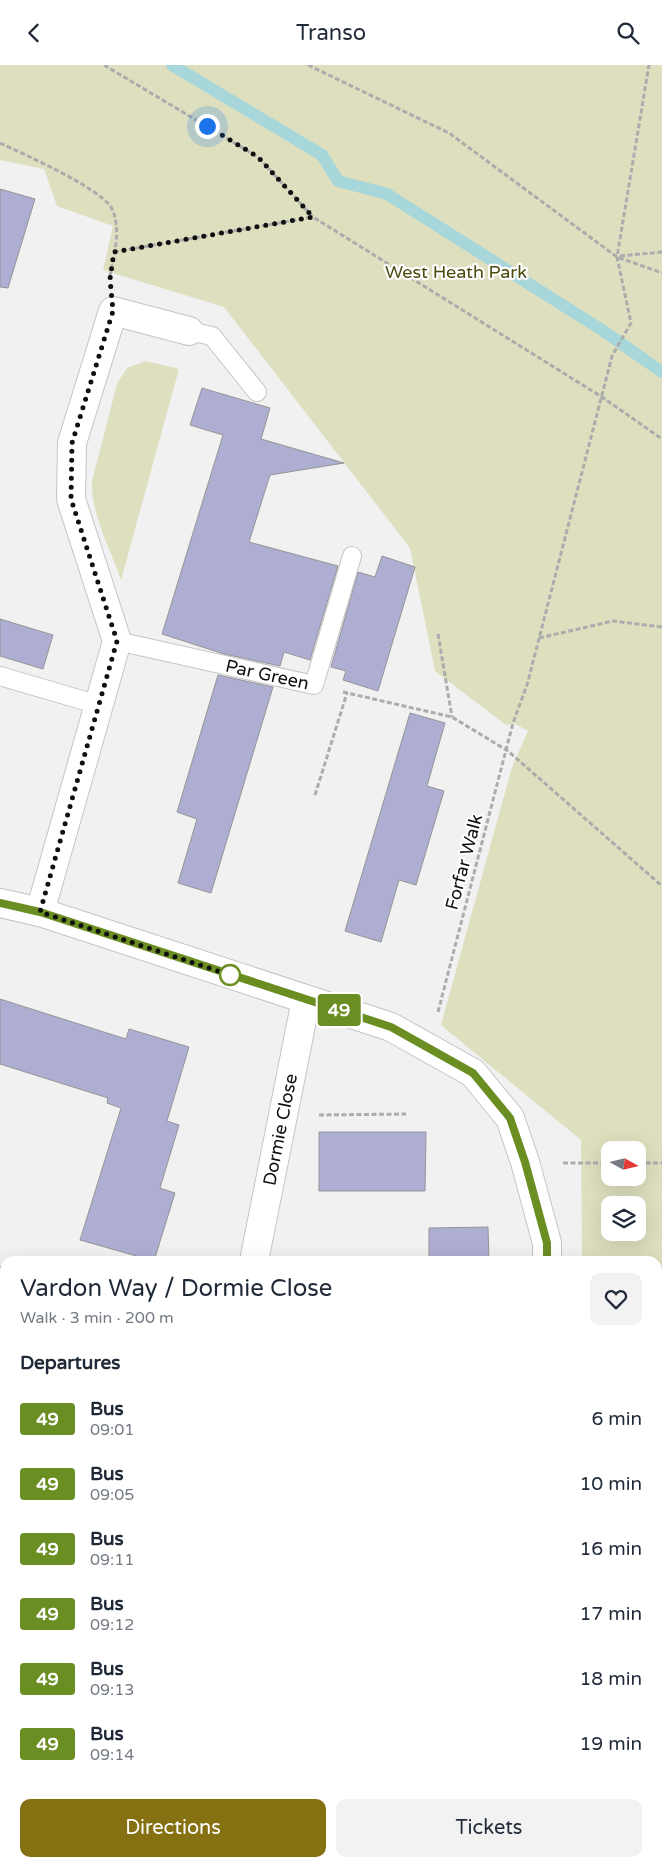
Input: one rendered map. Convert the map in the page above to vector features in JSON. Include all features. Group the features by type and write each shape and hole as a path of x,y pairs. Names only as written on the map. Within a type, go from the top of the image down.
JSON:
{"street":[{"path":"40,912 117,641 71,499 72,443 113,311 189,331"},
{"path":"0,903 40,912 391,1027 473,1073 510,1118 525,1162 547,1243 547,1256"},
{"name":"Dormie Close","path":"255,1256 306,1000"}],"lane":[{"path":"189,331 212,336 257,392"},
{"name":"Par Green","path":"117,641 314,685 352,556"},
{"path":"0,676 99,705"}],"path":[{"path":"104,65 258,157 313,217 602,397 662,439"},
{"path":"308,65 449,133 617,257 662,273"},
{"path":"617,257 649,65"},
{"path":"0,143 98,194 113,210 118,232 110,279 113,311"},
{"path":"114,252 313,217"},
{"path":"617,257 662,252"},
{"name":"Forfar Walk","path":"429,1047 514,723 527,685 612,356 631,323 617,257"},
{"path":"539,638 613,621 662,627"},
{"path":"438,634 452,717"},
{"path":"314,685 452,717 508,751 662,886"},
{"path":"315,795 347,693"},
{"path":"284,1112 310,1116 406,1114"},
{"path":"525,1162 601,1163"},
{"path":"646,1163 662,1163"}],"green space":[{"name":"West Heath Park","path":"0,65 662,65 662,1256 582,1256 581,1140 441,1025 512,767 528,731 514,723 506,725 435,671 410,548 224,307 103,270 113,226 57,206 44,169 0,160"},
{"path":"146,361 179,369 121,580 94,505 92,481 117,384 127,368"}],"building":[{"path":"0,189 35,199 8,288 0,287"},
{"path":"202,388 270,408 261,439 344,463 270,475 249,542 338,566 310,660 284,652 280,666 224,654 162,634 223,435 190,425"},
{"path":"382,556 415,567 378,691 343,680 346,671 331,667 358,572 375,577"},
{"path":"0,619 53,635 43,669 0,656"},
{"path":"218,675 273,687 211,893 178,883 197,819 177,812"},
{"path":"410,713 445,723 427,786 444,791 416,885 399,880 381,942 345,931"},
{"path":"0,999 126,1039 129,1029 189,1047 167,1121 179,1125 160,1188 175,1193 156,1256 136,1256 80,1240 121,1108 107,1103 108,1098 0,1064"},
{"path":"319,1132 426,1132 425,1191 319,1191"},
{"path":"488,1227 489,1256 429,1256 429,1228"}],"waterway":[{"path":"172,65 322,155 338,181 387,194 602,330 662,372"}],"bus line":[{"name":"49","path":"0,903 40,912 391,1027 473,1073 510,1118 525,1162 547,1243 547,1256"}],"route":[{"path":"207,126 258,157 313,217 114,252 110,279 113,311 72,443 71,499 117,641 40,912 230,975"}]}
